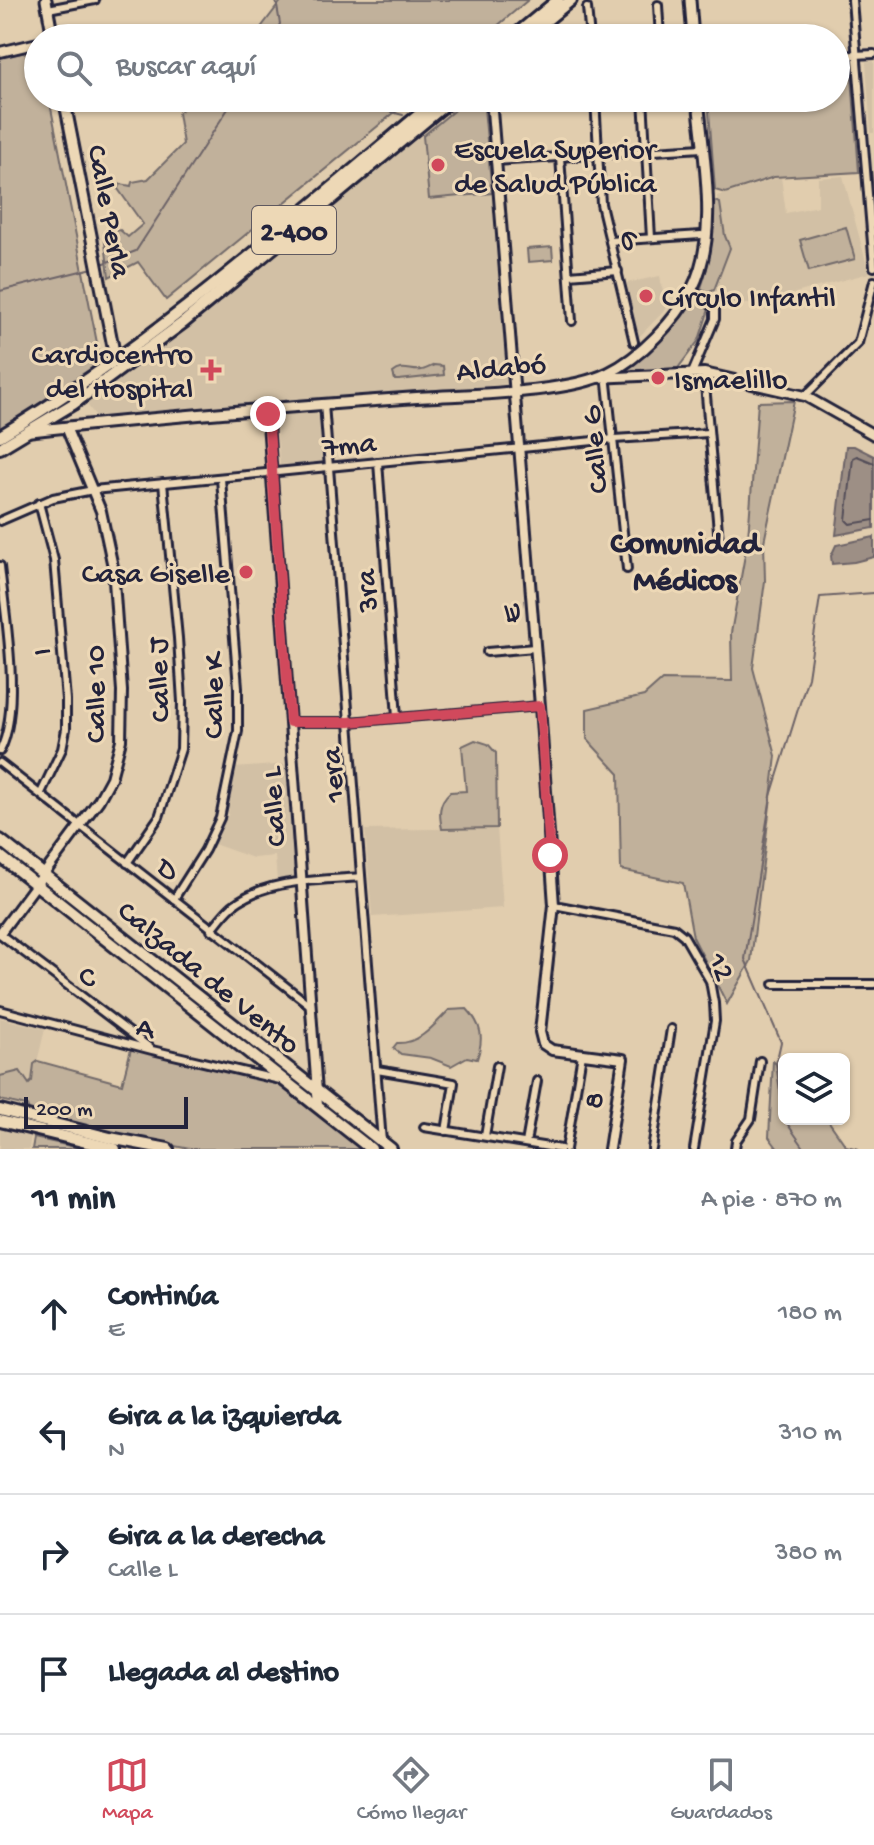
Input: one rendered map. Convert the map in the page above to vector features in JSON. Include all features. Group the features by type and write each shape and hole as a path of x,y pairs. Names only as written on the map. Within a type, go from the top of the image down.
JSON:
{"main road":[{"path":"529,24 558,0"},
{"path":"542,24 571,0"},
{"path":"690,0 692,24"},
{"name":"Calle Perla","path":"67,112 118,366"},
{"name":"2-400","path":"0,448 27,431 102,372 118,366 131,350 190,306 422,112"},
{"name":"2-400","path":"0,436 57,408 73,404 118,366 184,322 436,112"},
{"name":"Aldabó","path":"27,431 540,388 607,376 669,324 692,290 701,267 707,235 699,112"},
{"path":"102,372 111,339 121,349 131,350"},
{"path":"73,404 70,415 75,426"},
{"path":"57,408 75,426"},
{"name":"Calzada de Vento","path":"0,840 310,1091 369,1148"},
{"name":"Calzada de Vento","path":"0,856 283,1080 310,1091 318,1106 332,1111 387,1146"},
{"path":"0,1110 110,1138 168,1149"},
{"path":"0,1121 115,1149"}],"street":[{"path":"47,5 95,0"},
{"path":"852,0 874,267"},
{"path":"658,5 659,24"},
{"path":"587,8 589,24"},
{"path":"0,52 24,46"},
{"path":"850,55 874,54"},
{"name":"E","path":"492,112 554,905 540,1032 543,1044 552,1050 623,1059"},
{"name":"G","path":"596,112 601,204 634,342"},
{"path":"644,112 651,238"},
{"path":"495,161 702,148"},
{"path":"560,157 572,321"},
{"path":"866,159 874,158"},
{"path":"610,241 701,235"},
{"path":"569,275 618,271"},
{"path":"805,396 858,343 874,281"},
{"path":"692,290 715,308 715,319 692,373"},
{"path":"662,547 719,542 704,373"},
{"path":"607,376 704,373 805,396 874,435"},
{"name":"Calle G","path":"607,376 627,569"},
{"name":"1era","path":"324,404 377,1070 387,1146"},
{"name":"Calle L","path":"267,409 311,1006 310,1091"},
{"path":"73,442 75,426"},
{"name":"Calle 10","path":"0,933 81,827 111,778 121,740 113,567 101,511 73,442 75,426"},
{"name":"7ma","path":"0,521 39,503 93,490 614,439 708,433"},
{"name":"3ra","path":"378,462 397,717"},
{"name":"Calle K","path":"174,899 205,850 220,818 238,731 238,687 221,479"},
{"name":"Calle J","path":"127,863 159,817 181,749 178,638 163,483"},
{"name":"I","path":"39,503 54,560 66,700 62,749 41,793"},
{"path":"0,566 12,692 9,729 0,751"},
{"path":"487,652 535,648"},
{"path":"290,722 349,722 540,706"},
{"name":"D","path":"0,763 311,1006"},
{"path":"211,930 231,907 250,894 268,887 361,877"},
{"name":"12","path":"554,905 674,928 684,936 710,981 715,1021 694,1149"},
{"name":"C","path":"0,933 152,1050"},
{"path":"774,984 874,984"},
{"name":"A","path":"0,1010 283,1080"},
{"path":"652,1149 671,1029"},
{"path":"424,1127 563,1149 582,1054"},
{"name":"8","path":"609,1149 623,1059"},
{"path":"735,1149 736,1141 751,1119 760,1061"},
{"path":"485,1136 497,1066"},
{"path":"377,1070 454,1083 446,1131"},
{"path":"526,1143 537,1081"}],"shaded area":[{"path":"282,0 528,0 500,24 264,24"},
{"path":"24,53 24,112 52,112 98,348 89,372 0,430 0,57"},
{"path":"874,61 874,133 871,133 866,62"},
{"path":"850,63 859,172 774,177 725,193 715,190 709,112 850,112"},
{"path":"395,112 166,300 138,262 109,277 104,233 120,230 128,237 143,224 118,189 121,184 131,186 132,182 148,179 183,144 178,113"},
{"path":"451,112 484,112 509,384 105,419 96,416 88,406 90,394 258,266"},
{"path":"452,112 484,112 492,193 429,199 423,136"},
{"path":"843,176 869,273 755,304 722,304 711,288 723,254 717,196 781,177 786,213 818,206 818,178"},
{"path":"714,201 720,203 730,248 714,290 708,293 701,288 712,245"},
{"path":"846,227 855,259 809,271 800,240"},
{"path":"552,247 553,260 528,262 527,249"},
{"name":"Círculo Infantil","path":"660,276 666,309 637,339 627,283"},
{"path":"694,297 709,309 699,340 678,368 619,373 670,330"},
{"path":"434,365 443,366 444,375 395,380 393,373 397,370 422,370"},
{"path":"794,401 764,542 765,581 753,668 776,756 751,961 727,1004 693,937 683,883 621,870 619,774 587,739 587,709 644,696 662,680 732,681 731,633 748,538 758,402"},
{"path":"314,411 319,417 322,462 280,465 275,414"},
{"path":"475,740 488,744 496,753 497,828 442,829 440,814 443,800 450,792 466,791 462,746"},
{"path":"288,764 296,878 277,881 275,856 253,858 214,844 228,815 234,768"},
{"path":"497,828 503,908 372,917 365,830"},
{"path":"50,885 307,1088 300,1088 46,888"},
{"path":"467,1009 480,1032 477,1059 467,1057 451,1066 431,1058 401,1054 393,1048 397,1043 420,1037 449,1010"},
{"path":"0,1018 45,1029 28,1099 0,1092"},
{"path":"132,1045 283,1080 369,1149 190,1149 30,1114 27,1106 0,1100 0,1076 20,1071 29,1084 34,1064 38,1061 122,1084"},
{"path":"773,1061 778,1066 778,1125 831,1125 846,1146 859,1149 778,1149 769,1137"},
{"path":"0,1126 31,1134 29,1149 0,1149"},
{"path":"34,1138 84,1149 32,1149"}],"water":[{"path":"846,446 854,446 874,456 874,528 836,535"},
{"path":"874,537 874,557 832,564 831,556 836,545"}],"waterway":[{"path":"276,0 280,24"},
{"path":"102,264 136,251 226,112"},
{"path":"392,112 403,115"},
{"path":"0,291 93,268"},
{"path":"778,1053 781,1042 745,959 771,796 808,677 820,597 874,593"},
{"path":"778,1055 778,1077"},
{"path":"788,1125 805,1149"}],"place":[{"name":"Escuela Superior de Salud Pública","path":"438,165"},
{"name":"Círculo Infantil","path":"646,296"},
{"name":"Cardiocentro del Hospital","path":"211,370"},
{"name":"Ismaelillo","path":"658,378"},
{"name":"Casa Giselle","path":"246,572"}],"district":[{"name":"Comunidad Médicos","path":"685,560"}],"route":[{"path":"268,414 290,722 349,722 540,706 550,855"}]}
